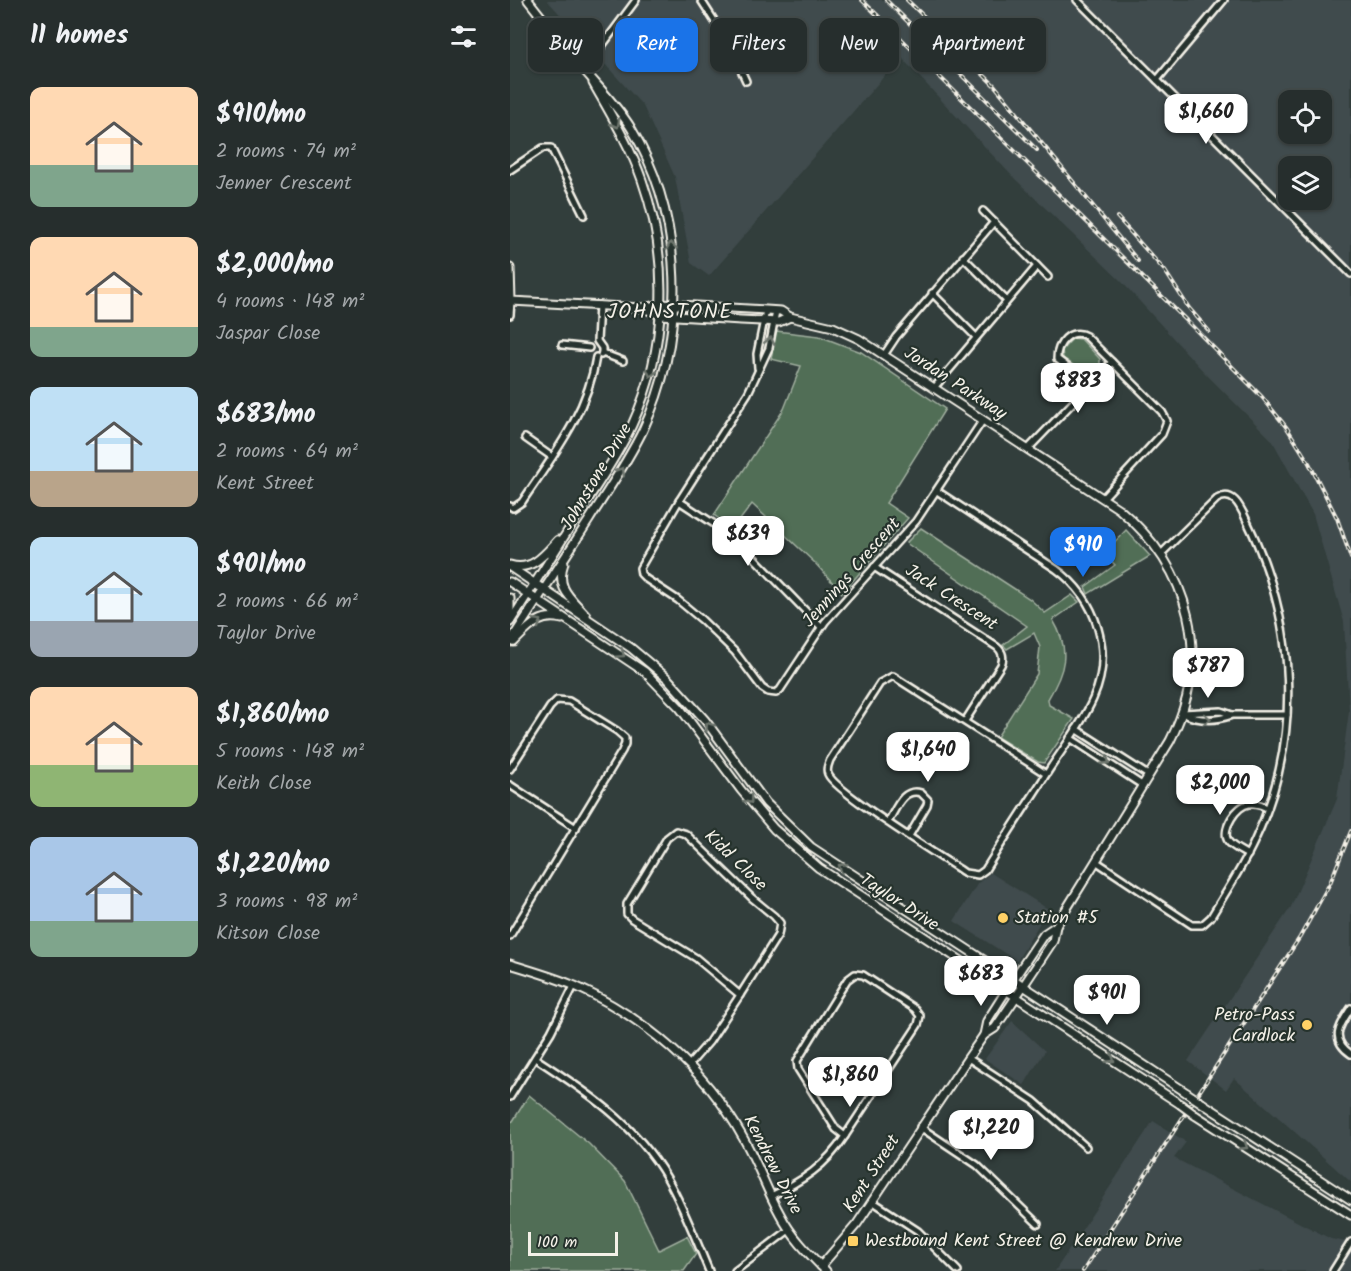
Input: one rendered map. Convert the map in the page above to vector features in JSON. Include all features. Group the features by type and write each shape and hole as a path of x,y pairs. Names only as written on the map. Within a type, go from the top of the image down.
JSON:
{"main road":[{"name":"Johnstone Drive","path":"528,0 542,18"},
{"name":"Johnstone Drive","path":"510,622 615,456 637,413 653,366 661,304 656,232 645,190 627,144 587,73"},
{"name":"Johnstone Drive","path":"510,644 625,464 644,429 664,371 673,316 673,258 666,214 651,170 632,129 587,73"},
{"path":"510,268 511,301 643,308 660,315 774,322 790,317"},
{"name":"Jordan Parkway","path":"643,308 673,304 781,311 790,317 833,327 860,339 1103,498 1137,524 1161,554 1182,597 1192,631 1191,673 1182,713 1170,741 1056,926 1053,941 1016,997"},
{"path":"510,566 523,567 534,562 547,552 572,525"},
{"path":"566,555 562,570 562,586 592,622"},
{"name":"Taylor Drive","path":"510,566 651,663 682,692 766,803 811,847 1351,1200"},
{"name":"Taylor Drive","path":"510,582 626,658 663,689 686,715 763,817 797,851 819,868 1351,1215"},
{"path":"510,598 510,614"},
{"path":"510,644 535,622 543,618 555,617 572,622"},
{"name":"Jordan Parkway","path":"1006,991 1044,934 1056,926"},
{"name":"Kendrew Drive","path":"510,964 574,986 616,1007 641,1024 689,1065 710,1089 735,1124 789,1230 823,1268"},
{"name":"Kent Street","path":"984,1035 987,1021 1006,991"},
{"name":"Kent Street","path":"823,1268 873,1201 920,1127 984,1035 995,1028 1016,997"}],"street":[{"path":"603,45 636,0"},
{"path":"701,0 728,42 746,81"},
{"path":"1077,0 1351,274"},
{"path":"1157,80 1224,0"},
{"path":"510,170 543,148 551,148 584,215"},
{"path":"983,211 1048,277"},
{"path":"884,355 932,293 994,222"},
{"path":"963,257 1007,300"},
{"path":"934,388 1037,266"},
{"path":"932,293 976,337"},
{"path":"510,315 511,301"},
{"path":"599,305 597,341 602,348 602,353"},
{"name":"Jennings Crescent","path":"758,368 757,354 765,310"},
{"name":"Jennings Crescent","path":"776,311 769,348 748,393 679,501 640,568 641,574 702,620 735,652 765,690 771,693 780,690 821,627 913,525 983,420"},
{"path":"1090,384 1057,359 1058,348 1068,337 1076,333 1083,334 1112,362 1162,412 1167,424 1162,434 1103,498"},
{"path":"589,348 597,341"},
{"path":"562,345 589,348"},
{"path":"589,348 596,357"},
{"path":"510,506 513,508 522,502 575,420 589,388 596,357 602,353"},
{"path":"602,353 623,361"},
{"path":"1028,449 1112,362"},
{"path":"525,438 552,457"},
{"path":"937,490 1072,582 1087,603 1100,634 1102,664 1093,699 1076,729 984,870 978,875 966,873 854,799 830,778 827,771 830,760 880,683 890,676 897,678 1046,774"},
{"path":"1097,862 1188,922 1197,926 1202,925 1211,917 1248,855 1268,808 1283,751 1287,715 1287,663 1277,600 1259,545 1237,503 1229,496 1217,499 1161,554"},
{"path":"679,501 719,526 741,544 821,627"},
{"name":"Jack Crescent","path":"874,567 998,647 1002,652 1001,664 964,722"},
{"path":"510,769 552,704 557,700 569,700 625,738 624,747 510,936"},
{"path":"1182,713 1199,719 1220,719 1232,715 1287,715"},
{"path":"1076,729 1148,776"},
{"path":"1070,738 1142,785"},
{"path":"510,785 576,828"},
{"path":"888,822 905,795 911,791 921,792 928,800 927,805 909,836"},
{"path":"1248,855 1229,842 1226,837 1228,825 1234,814 1243,806 1253,803 1268,808"},
{"name":"Kidd Close","path":"689,1065 709,1042 740,995 778,935 780,923 689,837 683,832 676,831 667,838 627,904 627,914 696,958 740,995"},
{"path":"771,1196 798,1183 831,1156 845,1137 920,1021 919,1013 915,1009 858,974 848,980 797,1061 798,1069 836,1129 845,1137"},
{"path":"510,1097 555,1026 574,986"},
{"path":"1351,1008 1339,1028 1338,1036 1341,1044 1351,1054"},
{"path":"535,1058 600,1101 638,1137 674,1190 709,1271"},
{"path":"968,1058 1034,1101 1086,1147"},
{"path":"920,1127 977,1165 1038,1224"},
{"path":"873,1201 918,1231 958,1271"},
{"path":"735,1271 789,1230"},
{"path":"1333,1271 1351,1242"}],"shaded area":[{"path":"547,0 1351,0 1351,1182 1234,1078 1226,1090 1188,1061 1291,907 1337,799 1349,711 1344,622 1313,514 1272,440 1204,372 1122,282 1013,177 915,72 1046,72 1046,18 911,18 911,68 901,57 899,59 899,18 819,18 819,72 888,72 709,276 691,263 675,177 643,106 603,62 603,18 563,18"},
{"path":"991,873 1048,909 1017,961 954,921 978,883"},
{"path":"1012,1021 1045,1051 1024,1085 985,1059"},
{"path":"1153,1121 1186,1142 1174,1158 1331,1239 1351,1243 1351,1271 1055,1271"}],"green space":[{"path":"776,331 819,336 861,352 945,409 886,503 908,518 842,593 815,563 752,504 733,529 714,515 784,409 801,366 771,359"},
{"path":"1073,338 1081,339 1100,359 1100,365 1092,373 1085,373 1063,358 1062,350"},
{"path":"921,528 1030,599 1045,613 1072,595 1079,602 1053,620 1062,641 1064,660 1062,670 1048,699 1049,705 1074,719 1044,763 1038,762 997,737 1037,674 1040,647 1034,633 1007,649 1003,645 1027,626 906,543"},
{"path":"1126,530 1150,556 1088,594 1085,587 1115,565 1104,553"},
{"path":"529,1095 589,1144 625,1181 659,1250 687,1236 696,1254 684,1271 510,1271 510,1122 513,1121"}],"railway":[{"path":"862,0 1262,397 1287,428 1309,463 1337,518 1351,558"},
{"path":"886,0 1037,150"},
{"path":"907,0 995,86 1138,261"},
{"path":"1117,217 1165,271 1189,308 1209,331"},
{"path":"1083,1271 1300,937 1330,883 1351,831"}],"place":[{"name":"Station #5","path":"1003,918"},
{"name":"Petro-Pass Cardlock","path":"1307,1025"},
{"name":"Westbound Kent Street @ Kendrew Drive","path":"853,1241"}],"district":[{"name":"JOHNSTONE","path":"670,312"}]}
